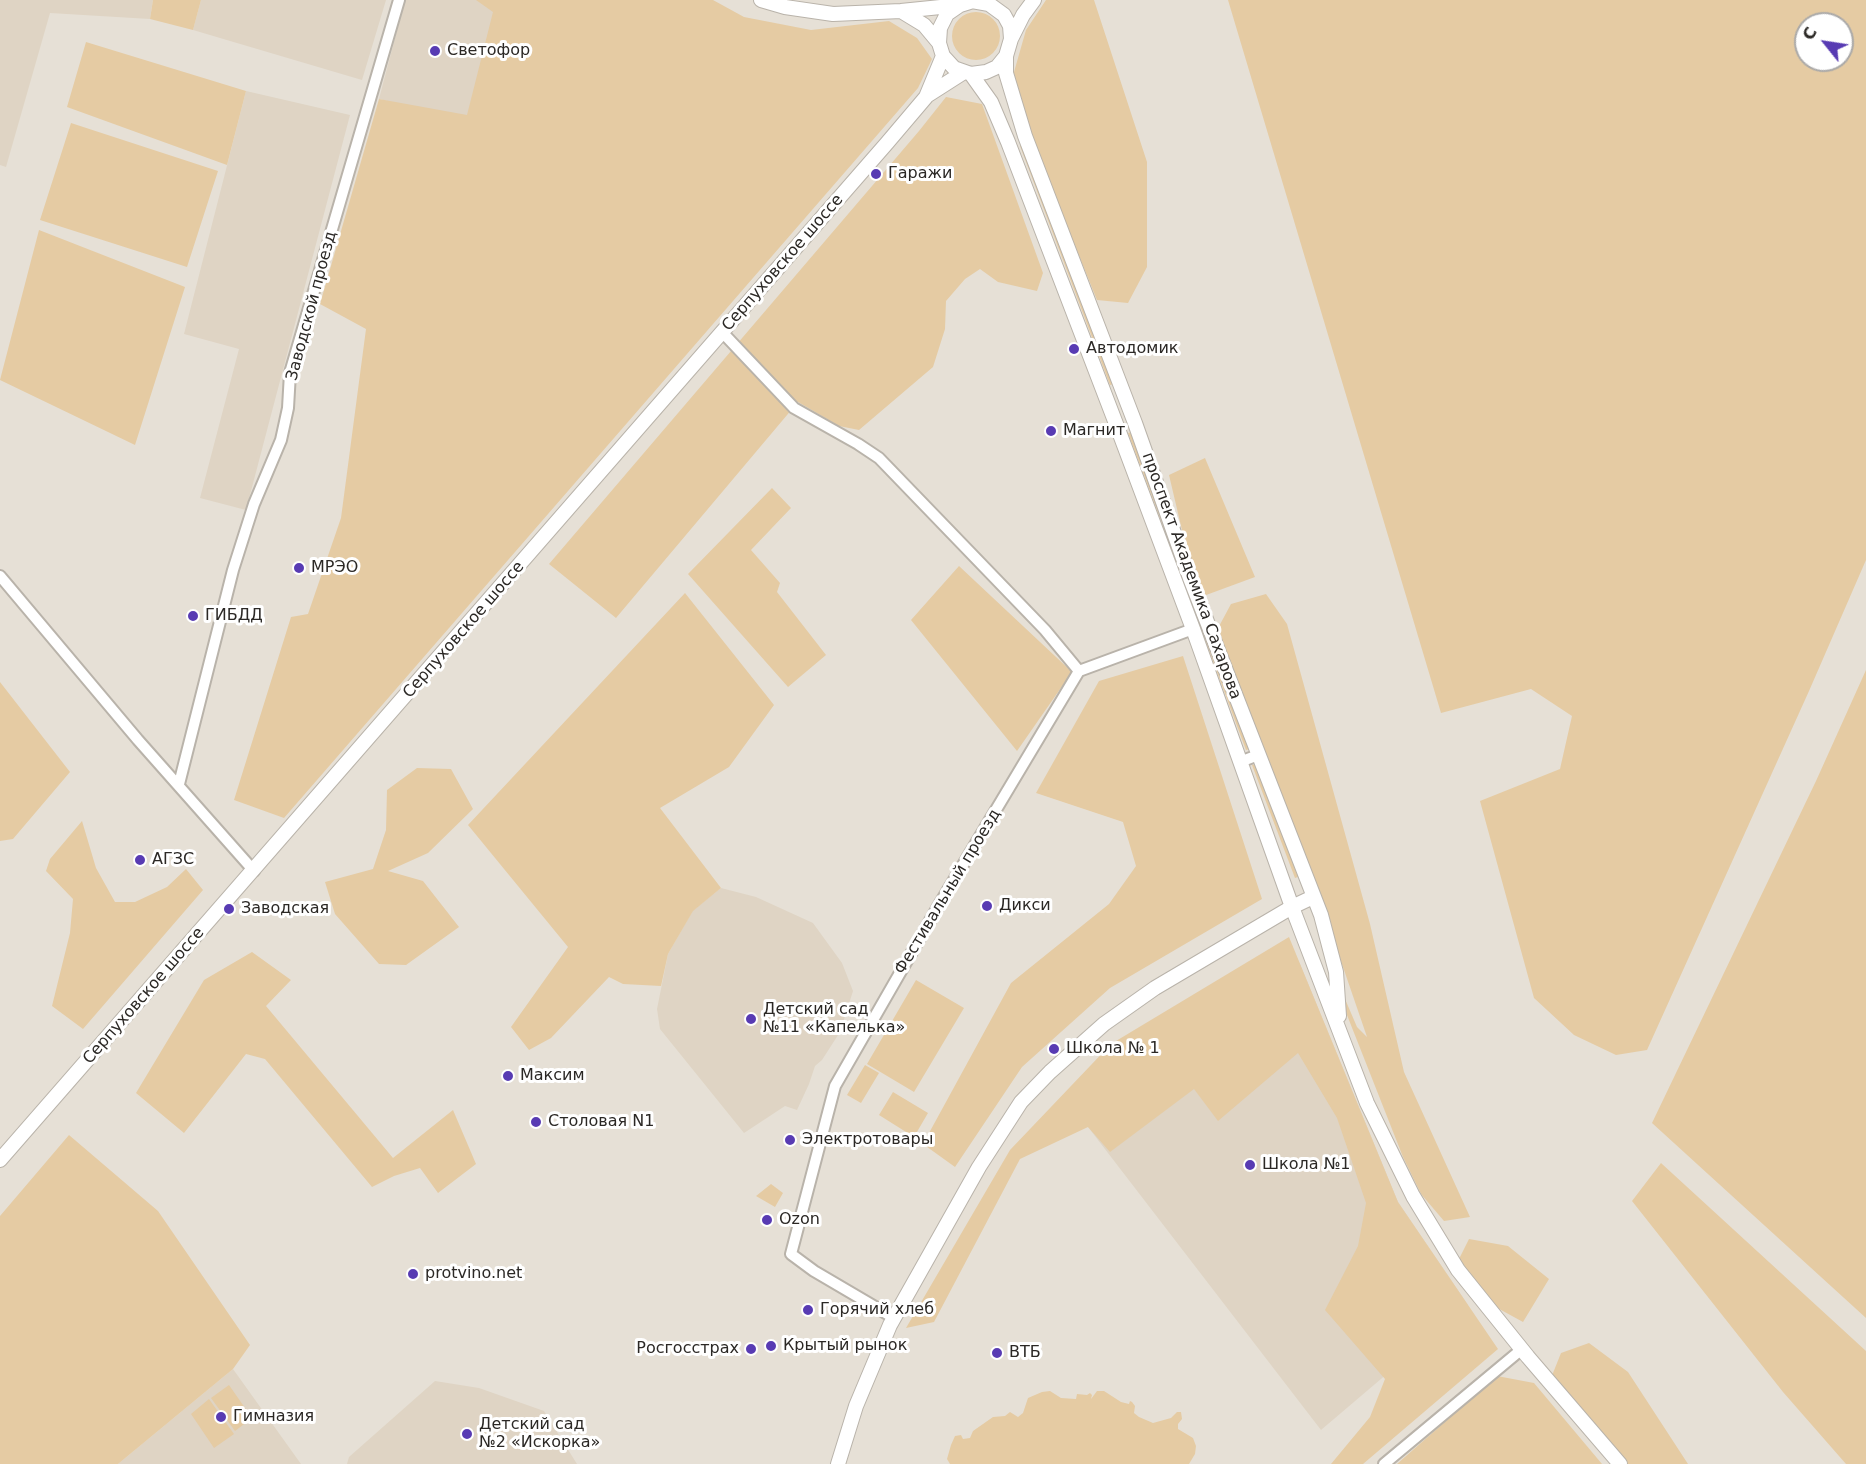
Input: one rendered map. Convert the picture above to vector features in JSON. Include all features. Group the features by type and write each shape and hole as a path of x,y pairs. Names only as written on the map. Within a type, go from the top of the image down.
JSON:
{"street":[{"name":"Заводской проезд","path":"179,784 233,570 254,504 281,440 288,408 290,373 399,0"},
{"path":"761,0 785,7 833,14 901,11 969,2 989,4 1004,15 1010,26 1011,39"},
{"path":"901,11 924,25 954,68 968,73 986,72 997,67 1006,56 1011,39 1023,15 1034,0"},
{"path":"926,97 941,49 940,28 947,14 969,2"},
{"name":"проспект Академика Сахарова","path":"1006,56 1006,73 1025,136 1328,939 1336,972 1341,1030"},
{"path":"926,97 968,73"},
{"name":"проспект Академика Сахарова","path":"968,73 991,102 1008,142 1193,629 1292,907 1341,1030 1367,1103 1413,1196 1458,1270 1620,1464"},
{"name":"Серпуховское шоссе","path":"0,1160 723,333 926,97"},
{"path":"1008,142 1025,136"},
{"path":"723,333 794,408 879,458 1045,630 1080,671 1193,629"},
{"path":"1118,429 1135,423"},
{"path":"0,576 138,740 254,871"},
{"path":"1176,586 1190,578"},
{"name":"Фестивальный проезд","path":"894,1318 791,1254 835,1086 939,905 1080,671"},
{"path":"1240,762 1258,755"},
{"path":"838,1464 856,1406 894,1318 980,1167 1022,1102 1050,1072 1104,1024 1155,988 1292,907 1313,897"},
{"path":"1384,1464 1522,1348"}],"shaded area":[{"path":"0,0 153,0 150,19 50,13 6,167 0,165"},
{"path":"153,0 201,0 193,30 150,19"},
{"path":"201,0 386,0 362,80 193,30"},
{"path":"405,0 493,0 505,3 474,123 379,99"},
{"path":"476,0 713,0 744,17 811,30 889,21 917,38 932,59 918,88 284,818 234,800 291,617 308,614 341,518 366,329 320,304 379,99 467,115 493,12"},
{"path":"1046,0 1094,0 1147,162 1147,267 1128,303 1097,300 1026,125 1012,79 1026,30"},
{"path":"1228,0 1866,0 1866,560 1647,1050 1616,1055 1574,1035 1534,998 1480,801 1560,769 1572,716 1531,689 1441,713"},
{"path":"971,12 981,12 993,19 1000,31 1000,41 993,53 981,60 971,60 956,49 952,41 952,31 963,16"},
{"path":"86,42 246,91 227,165 67,107"},
{"path":"246,91 350,115 246,510 200,498 239,349 184,334"},
{"path":"946,97 982,104 1043,273 1037,291 998,282 980,269 965,279 946,301 945,329 933,367 859,430 839,426 798,402 616,618 549,564"},
{"path":"71,123 218,171 187,267 40,220"},
{"path":"1024,145 1114,384 1110,385 1020,146"},
{"path":"39,230 185,287 135,445 0,380"},
{"path":"1132,432 1184,573 1181,574 1128,433"},
{"path":"1205,458 1255,577 1198,598 1169,475"},
{"path":"772,488 791,508 751,550 780,583 777,592 826,655 788,687 688,574"},
{"path":"959,566 1072,672 1017,751 911,620"},
{"path":"1189,587 1250,749 1246,750 1186,589"},
{"path":"685,593 774,705 729,767 660,808 721,888 693,911 668,954 661,986 623,984 609,977 551,1038 529,1050 511,1027 568,947 468,825"},
{"path":"1266,594 1287,624 1370,924 1404,1072 1470,1217 1444,1221 1421,1194 1403,1157 1347,1015 1345,999 1357,1027 1367,1037 1343,967 1217,630 1231,604"},
{"path":"1183,656 1262,899 1110,988 1022,1067 955,1167 923,1144 1011,983 1109,904 1136,866 1123,822 1036,793 1099,681"},
{"path":"1866,670 1866,1318 1652,1123 1816,781"},
{"path":"0,682 70,772 13,839 0,841"},
{"path":"1256,764 1298,877 1295,878 1252,765"},
{"path":"417,768 451,769 473,809 428,853 388,871 423,881 459,927 406,965 379,964 335,914 325,882 373,869 386,830 387,790"},
{"path":"82,821 96,868 115,902 135,902 167,887 186,869 203,890 83,1029 52,1006 70,933 73,899 46,871 50,859"},
{"name":"Детский сад №11 «Капелька»","path":"721,888 756,897 813,923 842,963 853,991 840,1032 822,1060 815,1066 797,1110 785,1106 744,1133 660,1029 657,1009 668,954 693,910"},
{"path":"1289,937 1398,1202 1498,1349 1363,1464 1331,1464 1370,1417 1385,1379 1325,1310 1358,1246 1366,1203 1337,1118 1298,1053 1218,1121 1194,1089 1110,1152 1088,1127 1020,1159 934,1322 906,1328 1010,1150 1111,1044"},
{"path":"252,952 291,980 266,1006 393,1158 453,1110 476,1164 438,1193 420,1168 394,1176 372,1187 265,1059 246,1054 184,1133 136,1093 204,980"},
{"name":"Школа №1","path":"1300,964 1398,1202 1468,1305 1321,1430 1088,1127"},
{"path":"916,980 964,1008 914,1092 867,1064"},
{"path":"865,1065 879,1073 861,1103 847,1095"},
{"path":"893,1092 928,1113 914,1137 879,1115"},
{"path":"69,1135 158,1211 250,1345 233,1369 118,1464 0,1464 0,1216"},
{"path":"1661,1163 1866,1351 1866,1464 1846,1464 1783,1392 1632,1201"},
{"path":"771,1184 783,1193 775,1207 756,1196"},
{"path":"1469,1239 1508,1246 1549,1279 1523,1322 1481,1299 1457,1263"},
{"path":"1589,1343 1628,1372 1688,1464 1624,1464 1551,1378 1561,1353"},
{"name":"Гимназия","path":"233,1369 301,1464 118,1464"},
{"path":"1497,1376 1534,1383 1602,1464 1397,1464"},
{"name":"Детcкий сад №2 «Искорка»","path":"435,1381 479,1388 544,1411 577,1464 347,1464 349,1457"},
{"path":"229,1385 252,1418 235,1431 211,1398"},
{"path":"1050,1391 1061,1398 1076,1399 1077,1394 1090,1393 1091,1399 1097,1391 1104,1391 1121,1402 1129,1404 1130,1401 1132,1402 1135,1406 1134,1413 1153,1423 1171,1418 1177,1412 1181,1412 1182,1419 1178,1424 1178,1429 1193,1438 1196,1446 1195,1454 1189,1464 950,1464 947,1459 955,1436 961,1435 963,1439 970,1438 973,1431 993,1417 1005,1416 1010,1412 1018,1417 1023,1413 1028,1398"},
{"path":"209,1399 234,1434 214,1448 191,1414"}],"place":[{"name":"Светофор","path":"435,51"},
{"name":"Гаражи","path":"876,174"},
{"name":"Автодомик","path":"1074,349"},
{"name":"Магнит","path":"1051,431"},
{"name":"МРЭО","path":"299,568"},
{"name":"ГИБДД","path":"193,616"},
{"name":"АГЗС","path":"140,860"},
{"name":"Дикси","path":"987,906"},
{"name":"Заводская","path":"229,909"},
{"name":"Детский сад №11 «Капелька»","path":"751,1019"},
{"name":"Школа № 1","path":"1054,1049"},
{"name":"Максим","path":"508,1076"},
{"name":"Столовая N1","path":"536,1122"},
{"name":"Электротовары","path":"790,1140"},
{"name":"Школа №1","path":"1250,1165"},
{"name":"Ozon","path":"767,1220"},
{"name":"protvino.net","path":"413,1274"},
{"name":"Горячий хлеб","path":"808,1310"},
{"name":"Крытый рынок","path":"771,1346"},
{"name":"Росгосстрах","path":"751,1349"},
{"name":"ВТБ","path":"997,1353"},
{"name":"Гимназия","path":"221,1417"},
{"name":"Детcкий сад №2 «Искорка»","path":"467,1434"}]}
